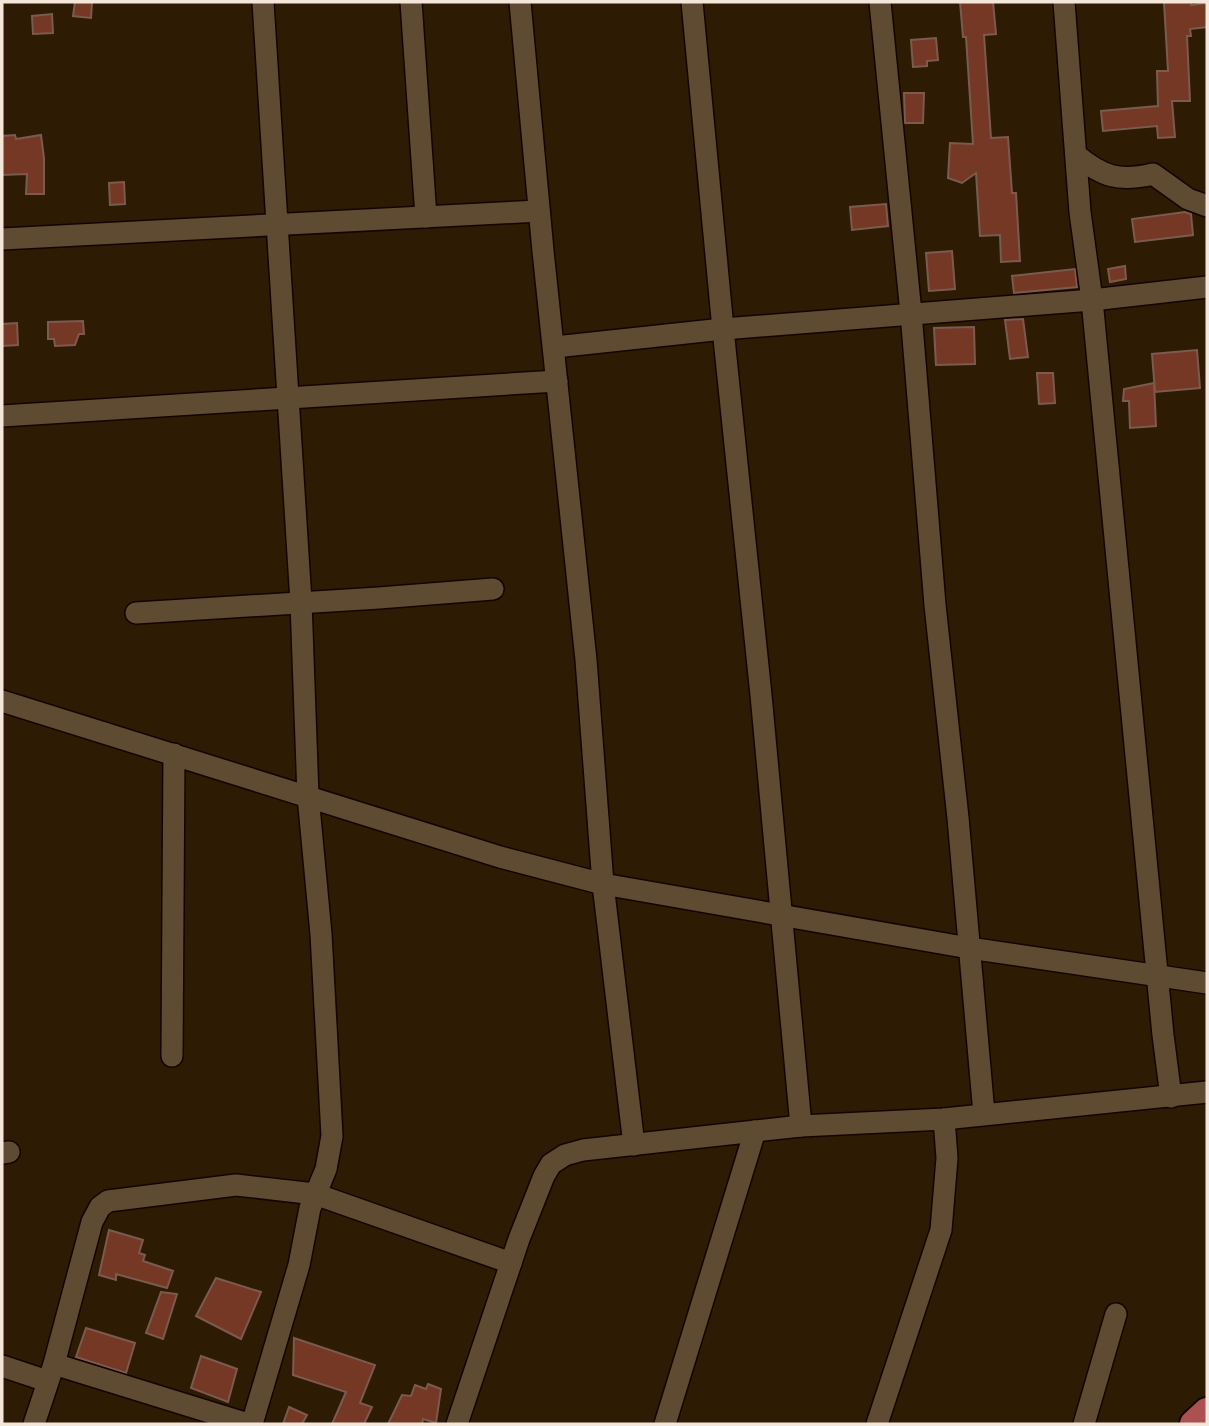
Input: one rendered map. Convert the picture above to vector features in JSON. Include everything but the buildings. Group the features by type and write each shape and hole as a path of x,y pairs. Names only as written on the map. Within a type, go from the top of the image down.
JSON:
{"main road":[{"path":"1194,1424 1207,1412"}],"street":[{"path":"2,1366 51,1372 250,1424 299,1265 315,1194 326,1170 332,1124 321,934 308,796 300,602 263,2"},
{"path":"411,2 426,217"},
{"path":"520,2 587,673 603,884 634,1145"},
{"path":"692,2 801,1126"},
{"path":"880,2 911,313 934,606 958,818 984,1114"},
{"path":"1064,2 1080,212 1092,300 1171,1097"},
{"path":"1076,155 1096,171 1123,178 1153,174 1188,199 1207,206"},
{"path":"2,239 539,211"},
{"path":"555,347 723,329 1092,300 1207,288"},
{"path":"2,416 557,381"},
{"path":"136,613 493,589"},
{"path":"2,701 500,857 603,884 970,948 1207,984"},
{"path":"172,1056 174,754"},
{"path":"457,1424 511,1263 551,1164 565,1155 583,1150 712,1134 801,1126 944,1119 1207,1092"},
{"path":"877,1424 941,1230 947,1158 944,1119"},
{"path":"665,1424 755,1131"},
{"path":"34,1424 92,1222 100,1208 108,1201 236,1185 315,1194 511,1263"},
{"path":"1084,1424 1116,1314"}]}
